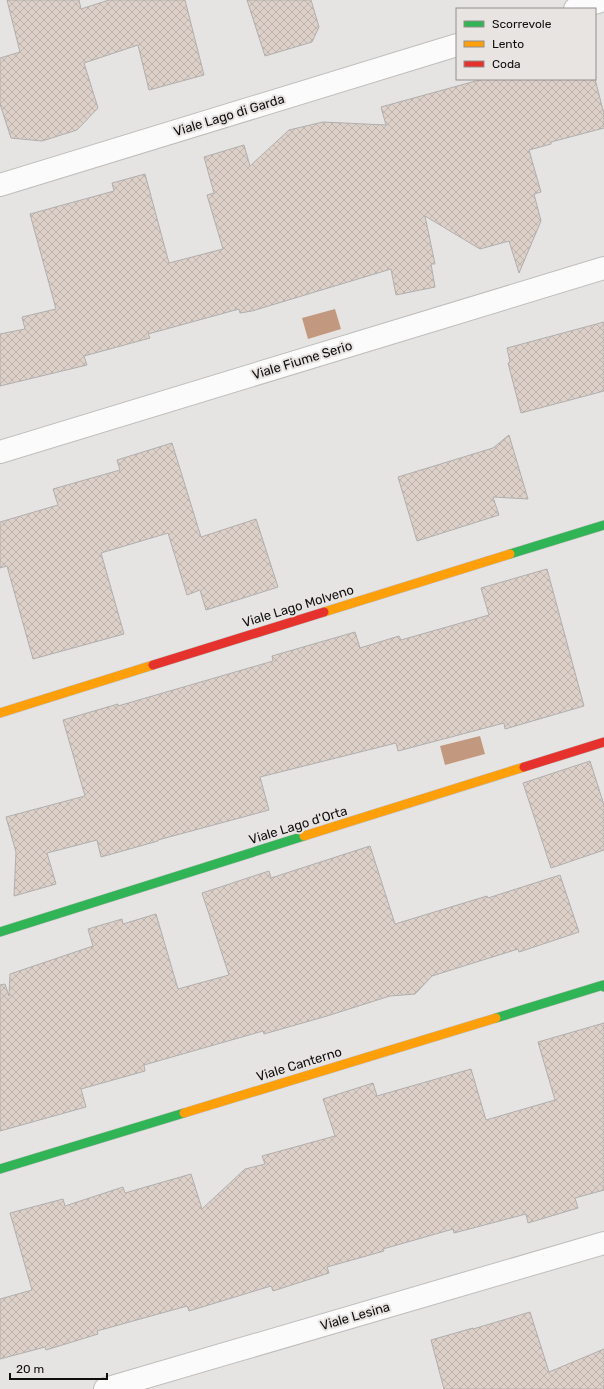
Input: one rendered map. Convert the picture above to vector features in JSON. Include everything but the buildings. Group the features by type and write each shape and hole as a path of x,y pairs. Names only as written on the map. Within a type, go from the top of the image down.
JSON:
{"street":[{"path":"578,8 604,0"},
{"name":"Viale Lago di Garda","path":"0,185 456,45"},
{"name":"Viale Fiume Serio","path":"0,452 604,268"},
{"name":"Viale Lago Molveno","path":"0,713 604,525"},
{"name":"Viale Lago d'Orta","path":"0,932 604,742"},
{"name":"Viale Canterno","path":"0,1169 596,987 603,985 604,987"},
{"name":"Viale Lesina","path":"105,1389 604,1243"}],"shaded area":[{"path":"335,309 341,329 308,339 302,318"},
{"path":"480,736 485,754 445,765 440,746"}],"traffic: fast":[{"path":"510,554 604,525"},
{"path":"0,932 304,836"},
{"path":"496,1018 603,985 604,987"},
{"path":"0,1169 184,1113"}],"traffic: slow":[{"path":"324,612 510,554"},
{"path":"0,713 153,665"},
{"path":"304,836 524,767"},
{"path":"184,1113 496,1018"}],"traffic: jam":[{"path":"153,665 324,612"},
{"path":"524,767 604,742"}]}
